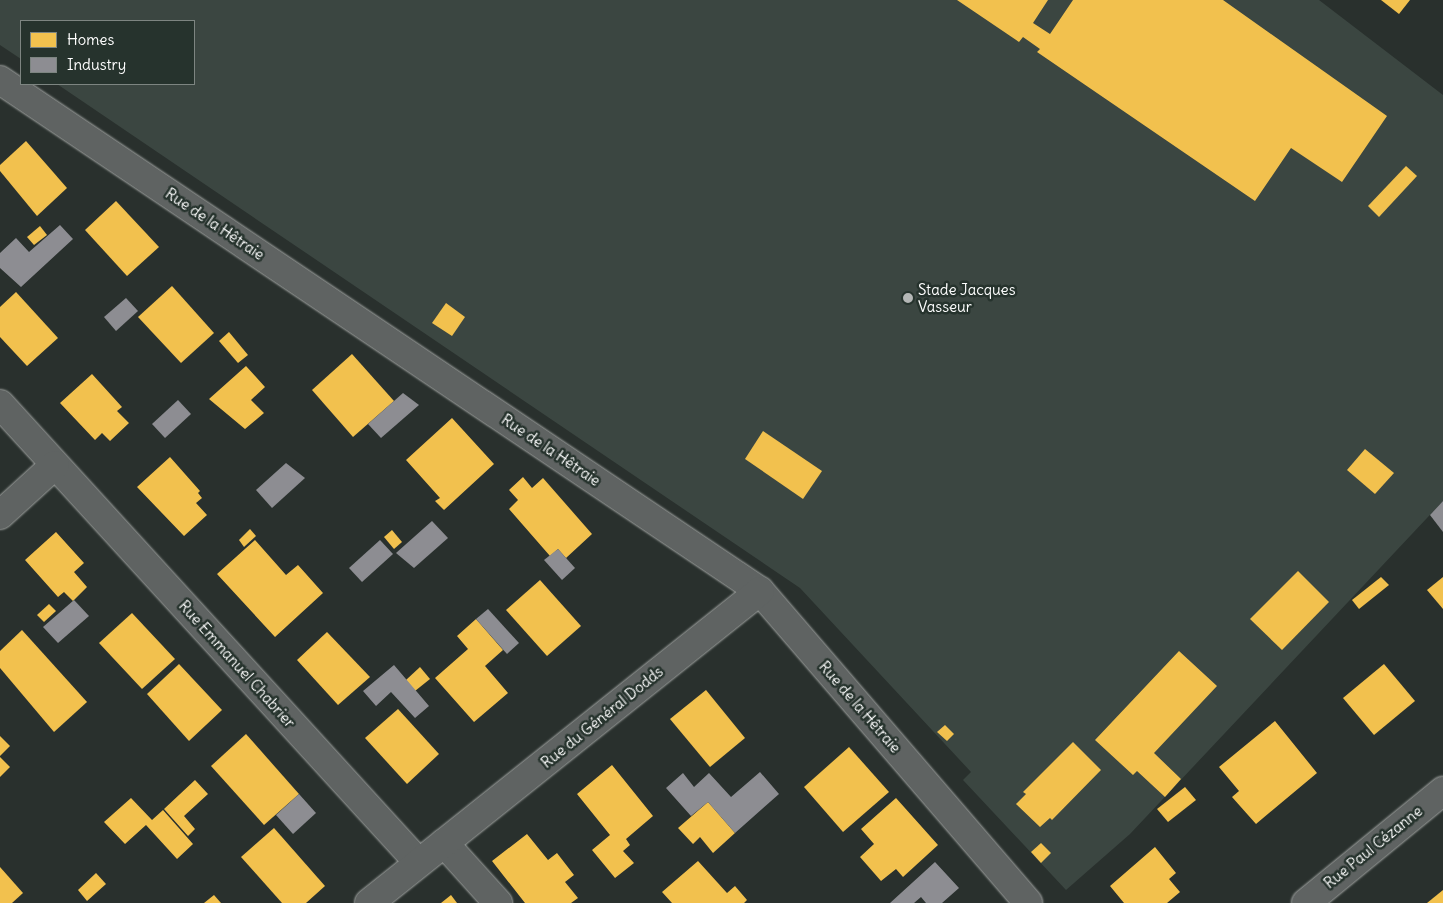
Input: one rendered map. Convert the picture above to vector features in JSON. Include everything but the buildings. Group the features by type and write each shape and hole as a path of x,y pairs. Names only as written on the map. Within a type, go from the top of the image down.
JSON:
{"street":[{"name":"Rue de la Hêtraie","path":"0,80 760,591 1028,903"},
{"name":"Rue Emmanuel Chabrier","path":"0,404 419,863"},
{"path":"0,514 55,465"},
{"name":"Rue du Général Dodds","path":"369,903 760,591"},
{"name":"Rue Paul Cézanne","path":"1306,903 1443,791"},
{"path":"444,843 498,903"}],"shaded area":[{"name":"Stade Jacques Vasseur","path":"0,0 1319,0 1443,95 1443,501 1130,834 1066,890 963,780 971,772 800,588 58,85 195,85 195,20 20,20 20,58 0,45"}],"place":[{"name":"Stade Jacques Vasseur","path":"908,298"}]}
